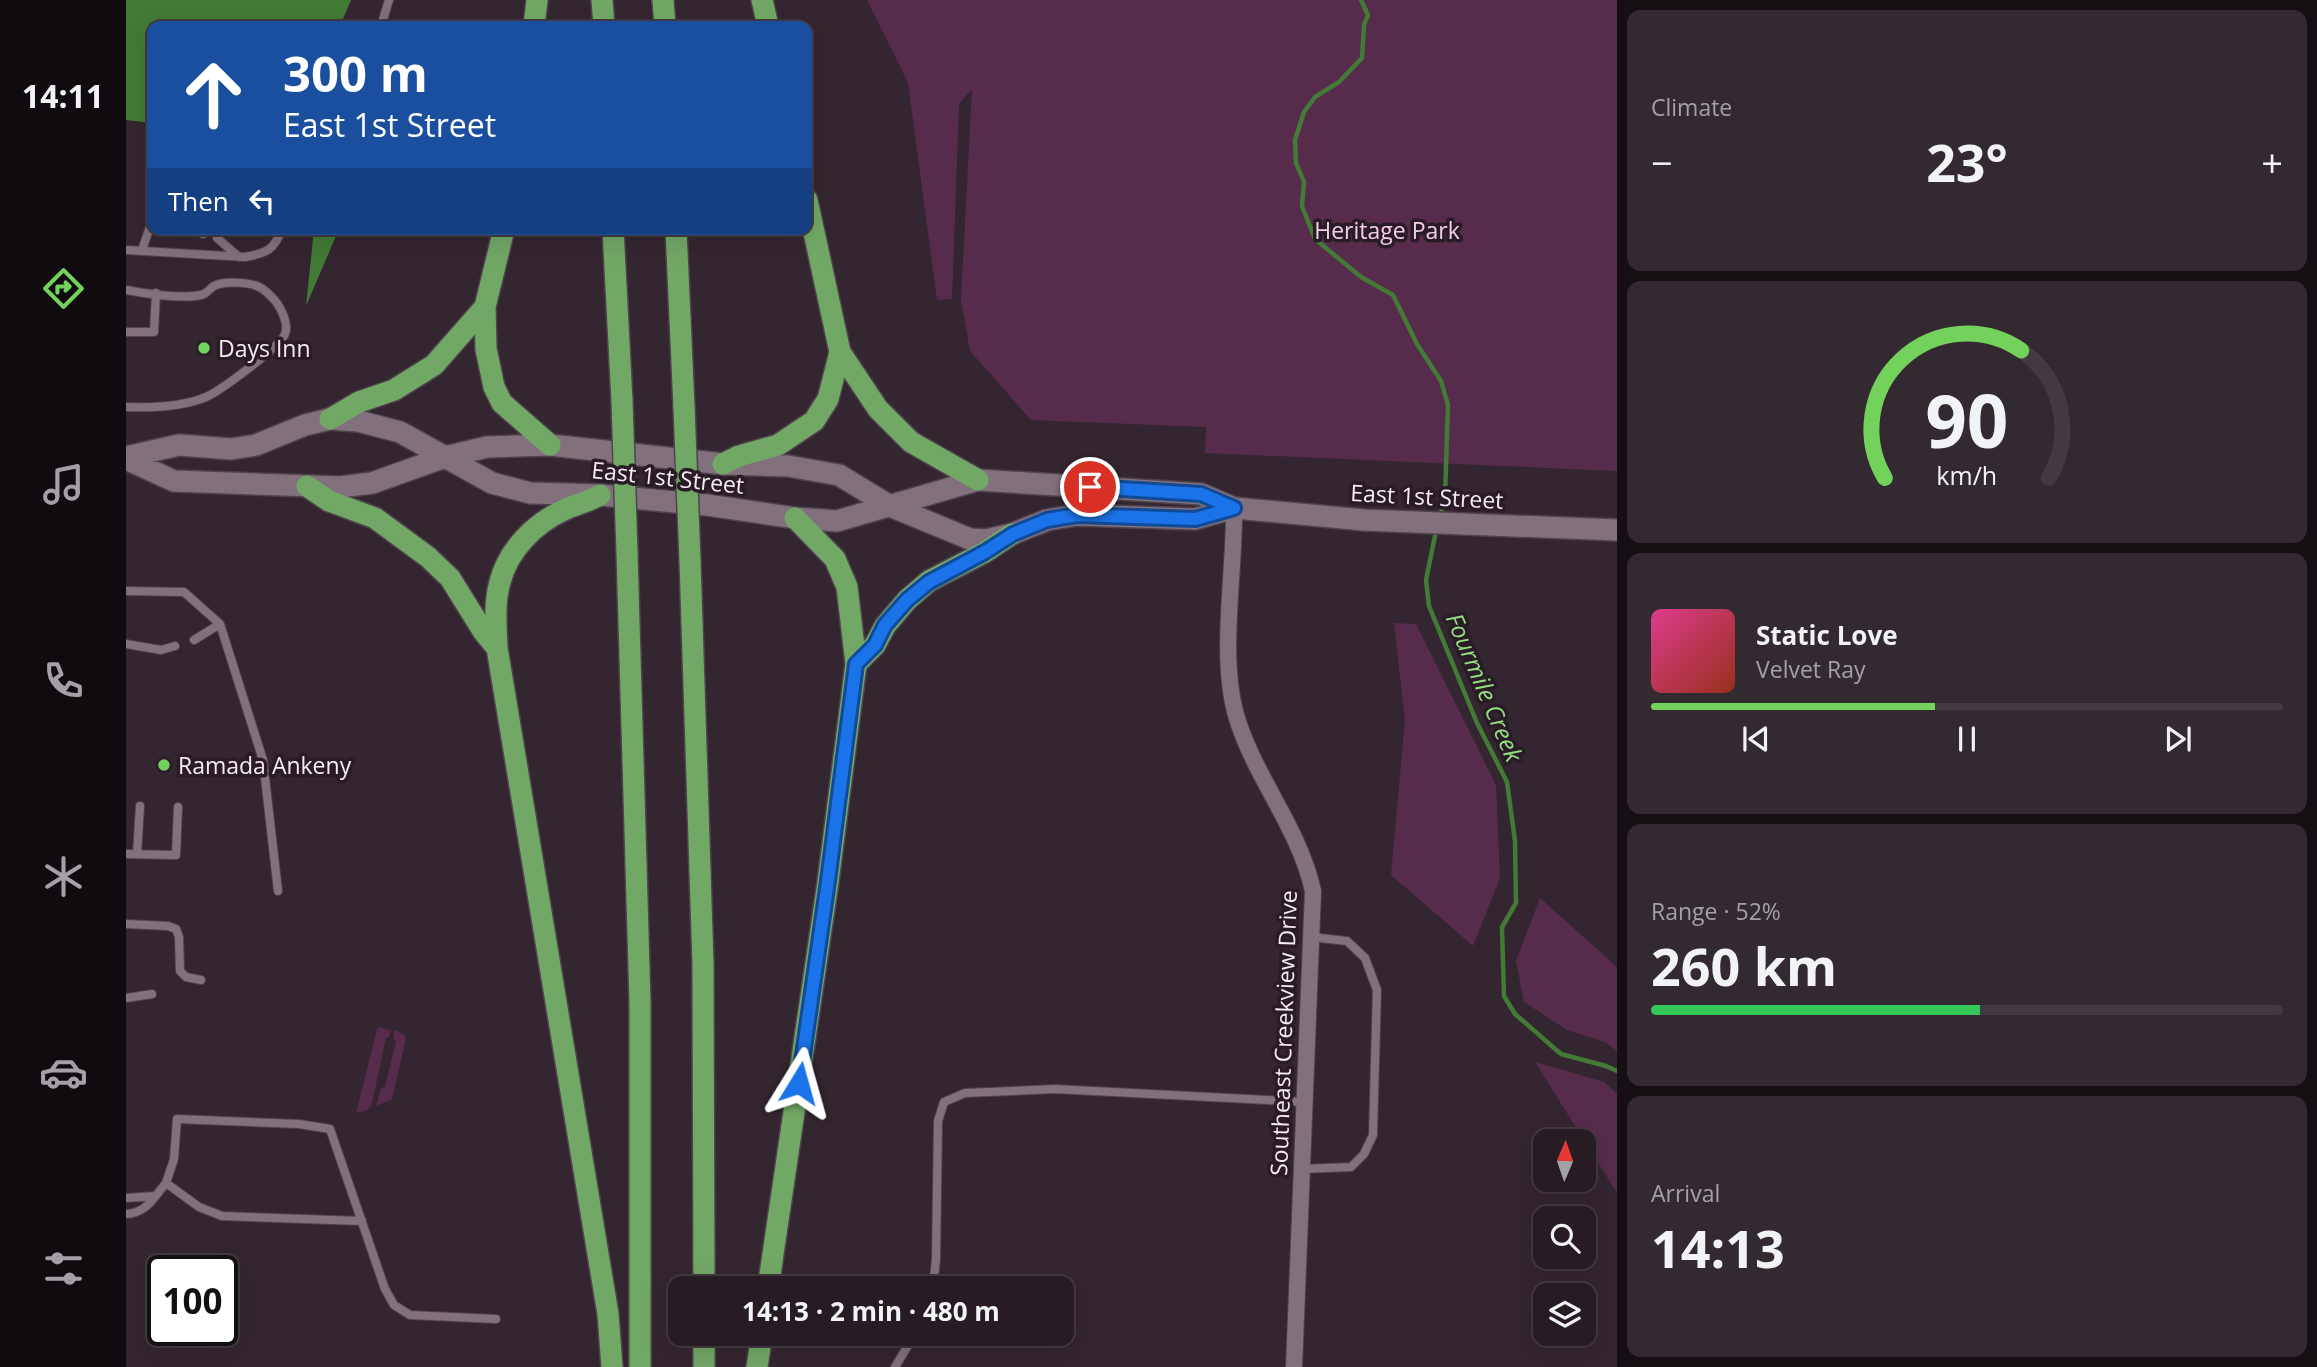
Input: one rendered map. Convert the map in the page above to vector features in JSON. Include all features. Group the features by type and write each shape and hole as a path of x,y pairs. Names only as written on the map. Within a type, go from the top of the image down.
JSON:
{"highway":[{"path":"535,21 537,0"},
{"path":"602,0 604,21"},
{"path":"663,0 665,21"},
{"path":"762,0 767,21"},
{"path":"812,223 840,352 878,409 911,442 978,480"},
{"path":"503,235 485,307 486,349 494,387 502,403 550,445"},
{"path":"613,235 622,401 640,989 640,1367"},
{"path":"676,235 703,964 704,1276"},
{"path":"330,419 359,402 394,390 434,365 485,307"},
{"path":"723,464 739,456 778,445 814,421 828,399 840,352"},
{"path":"307,486 329,501 374,518 428,557 450,579 497,648"},
{"path":"600,495 584,505 565,509 534,528 516,549 500,581 496,615 497,648 608,1314 611,1367"},
{"path":"770,1276 828,881 856,664 847,587 835,559 795,519"},
{"path":"856,664 875,645 885,625 907,600 929,582 1013,534"},
{"path":"704,1346 704,1367"},
{"path":"757,1367 760,1346"}],"main road":[{"name":"East 1st Street","path":"126,458 178,445 231,449 256,445 305,425 330,419 358,421 400,432 492,483 530,493 600,495 708,505 795,519 837,521 978,480 1201,494 1234,508 1364,520 1617,530"},
{"name":"East 1st Street","path":"126,458 174,481 340,487 372,483 445,457 487,447 550,445 723,464 788,466 839,475 890,506 970,539 986,540 1013,534 1047,520 1077,515 1195,519 1234,508"}],"street":[{"name":"Southeast Creekview Drive","path":"1234,508 1230,624 1231,698 1244,740 1292,830 1307,866 1312,891 1294,1367"}],"lane":[{"path":"383,21 389,0"},
{"path":"142,250 147,235"},
{"path":"126,250 239,257 261,254 276,245 280,235"},
{"path":"217,238 239,257"},
{"path":"126,290 203,295 216,285 258,286 275,300 286,326 285,335 236,379 208,397 188,403 126,407"},
{"path":"126,332 154,332 156,293"},
{"path":"126,591 184,592 220,624 262,760 278,891"},
{"path":"194,640 220,624"},
{"path":"126,645 161,650 175,646"},
{"path":"137,854 140,806"},
{"path":"126,854 176,855 178,807"},
{"path":"126,924 168,926 176,929 179,937 180,971 186,977 201,980"},
{"path":"1301,1169 1351,1167 1364,1154 1373,1135 1377,990 1365,958 1347,941 1311,937"},
{"path":"126,999 152,994"},
{"path":"934,1276 938,1121 944,1102 965,1093 1055,1089 1304,1101"},
{"path":"126,1214 142,1210 166,1183 174,1159 177,1119 299,1124 330,1129 385,1289 394,1305 410,1315 496,1319"},
{"path":"166,1183 199,1207 222,1216 362,1221"},
{"path":"126,1198 155,1196"},
{"path":"895,1367 908,1346"}],"green space":[{"name":"Heritage Park","path":"867,0 1617,0 1617,471 1205,453 1206,427 1031,420 970,351 961,300 972,89 959,104 952,299 937,300 908,83"},
{"path":"1394,623 1416,624 1496,785 1500,878 1473,946 1391,875 1405,720"},
{"path":"1540,898 1617,967 1617,1051 1605,1042 1567,1030 1524,1002 1516,961"},
{"path":"379,1027 391,1031 386,1038 372,1104 368,1110 356,1113 377,1029"},
{"path":"394,1030 405,1035 406,1039 392,1099 376,1106 381,1089 385,1087 396,1041 393,1039"},
{"path":"1535,1062 1604,1082 1617,1094 1617,1193 1596,1159 1596,1129 1577,1129"}],"shaded area":[{"path":"126,0 351,0 342,21 147,21 147,122 126,120"},
{"path":"313,235 336,235 306,306"}],"waterway":[{"name":"Fourmile Creek","path":"1361,0 1368,15 1364,25 1362,58 1339,82 1315,97 1304,112 1295,140 1296,163 1304,182 1302,206 1315,239 1361,277 1393,295 1417,344 1441,381 1448,405 1445,497 1440,516"},
{"name":"Fourmile Creek","path":"1436,531 1426,580 1429,606 1477,723 1507,782 1515,841 1516,903 1502,927 1504,996 1515,1014 1561,1054 1617,1071"}],"place":[{"name":"Days Inn","path":"204,348"},
{"name":"Ramada Ankeny","path":"164,765"}],"route":[{"path":"799,1083 856,664 875,645 885,625 907,600 929,582 1013,534 1047,520 1077,515 1195,519 1234,508 1201,494 1090,487"}]}
